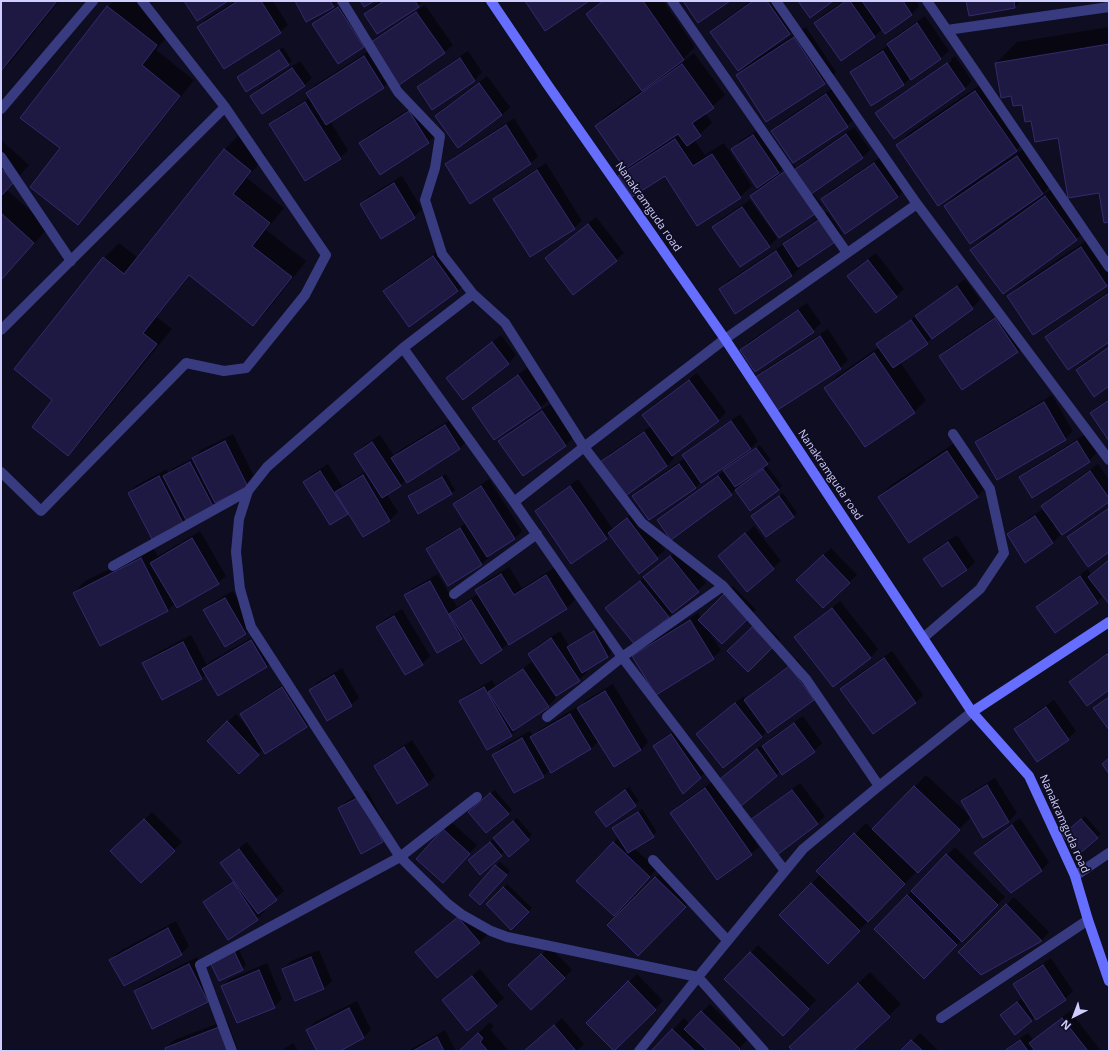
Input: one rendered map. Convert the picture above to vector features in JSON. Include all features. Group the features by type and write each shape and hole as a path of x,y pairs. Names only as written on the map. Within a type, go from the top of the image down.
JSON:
{"main road":[{"name":"Nanakramguda road","path":"491,1 725,339 972,712 1029,776 1076,876 1088,920 1109,981"},
{"path":"972,712 1109,622"}],"street":[{"path":"1,109 93,1"},
{"path":"1,472 41,511 186,363 224,371 246,368 305,295 326,255 225,107 142,1"},
{"path":"342,1 398,92 440,136 436,168 426,200 442,254 473,294 505,323 584,447 642,523 723,586 806,679 879,786"},
{"path":"672,1 847,253"},
{"path":"776,1 917,204 1109,460"},
{"path":"927,1 1109,266"},
{"path":"947,30 1109,7"},
{"path":"1,330 225,107"},
{"path":"1,157 71,261"},
{"path":"514,502 725,339 917,204"},
{"path":"473,294 403,348 267,467 248,491 239,519 236,552 240,589 251,627 400,857 448,904 461,914 492,931 520,940 698,977 764,1051"},
{"path":"403,348 537,534 622,657 785,871"},
{"path":"923,638 980,589 1004,553 990,489 953,434"},
{"path":"113,566 248,491"},
{"path":"454,594 537,534"},
{"path":"547,717 622,657 723,586"},
{"path":"639,1051 727,940 803,849 972,712"},
{"path":"232,1051 200,965 400,857 476,797"},
{"path":"1076,876 1109,853"},
{"path":"654,860 727,940"},
{"path":"941,1018 1088,920"}],"building":[{"path":"1,1 57,1 1,71"},
{"path":"184,1 228,1 197,21"},
{"path":"238,1 261,1 281,33 224,69 197,27"},
{"path":"295,1 330,1 334,7 306,22"},
{"path":"360,1 374,1 364,7"},
{"path":"384,1 415,1 419,7 377,34 364,14"},
{"path":"525,1 589,1 545,31"},
{"path":"603,1 643,1 684,60 642,91 586,14"},
{"path":"683,1 730,1 698,23"},
{"path":"753,1 767,1 790,34 738,71 710,32"},
{"path":"798,1 833,1 810,18"},
{"path":"846,1 850,1 875,37 841,61 814,23"},
{"path":"862,1 903,1 912,15 885,34"},
{"path":"966,1 1014,1 1015,8 969,16"},
{"path":"107,6 157,45 142,65 180,96 78,225 30,187 60,148 20,118"},
{"path":"338,7 364,47 338,64 312,24"},
{"path":"416,12 445,53 399,85 370,43"},
{"path":"917,23 941,59 911,80 887,44"},
{"path":"794,37 825,84 766,122 736,75"},
{"path":"1109,44 1109,222 1104,223 1099,193 1068,198 1058,138 1035,142 1031,121 1025,122 1022,105 1013,106 1011,96 1001,98 995,63"},
{"path":"279,50 289,65 246,92 237,77"},
{"path":"883,51 904,85 871,106 850,72"},
{"path":"364,56 384,88 326,125 306,93"},
{"path":"460,58 475,81 432,110 417,87"},
{"path":"947,63 965,89 894,139 875,113"},
{"path":"682,64 714,108 692,123 701,136 687,146 678,134 625,169 595,126"},
{"path":"292,68 305,86 262,114 250,96"},
{"path":"479,83 502,115 458,148 435,116"},
{"path":"975,91 1017,151 938,206 896,145"},
{"path":"826,94 848,127 793,163 771,131"},
{"path":"305,102 341,159 305,181 269,124"},
{"path":"409,111 429,143 380,175 359,143"},
{"path":"506,125 531,164 470,204 445,164"},
{"path":"846,134 863,158 811,194 794,170"},
{"path":"753,135 779,173 757,188 731,149"},
{"path":"675,139 693,166 712,154 741,198 697,226 665,176 632,197 618,176"},
{"path":"224,149 251,171 233,194 270,223 252,246 292,277 253,326 189,275 143,333 157,344 68,456 32,427 52,400 14,369 103,257 124,274"},
{"path":"1017,156 1043,194 970,244 944,206"},
{"path":"874,163 898,197 845,234 821,199"},
{"path":"1,169 15,181 1,196"},
{"path":"537,170 575,229 530,257 493,199"},
{"path":"785,171 815,214 779,238 750,196"},
{"path":"394,183 415,218 381,239 360,204"},
{"path":"1045,196 1077,240 1003,294 970,250"},
{"path":"742,207 770,247 740,267 712,227"},
{"path":"1,213 34,243 1,280"},
{"path":"820,219 835,242 798,267 783,244"},
{"path":"588,224 617,261 573,295 545,258"},
{"path":"1081,247 1107,286 1033,335 1007,296"},
{"path":"776,251 792,276 735,314 719,289"},
{"path":"433,256 458,291 409,327 383,291"},
{"path":"868,260 897,297 876,313 847,276"},
{"path":"957,286 973,309 932,339 915,316"},
{"path":"1109,293 1109,342 1068,370 1045,337"},
{"path":"798,310 814,332 755,372 740,350"},
{"path":"995,318 1018,352 962,390 939,356"},
{"path":"911,320 928,344 893,368 876,344"},
{"path":"820,336 841,369 776,411 754,378"},
{"path":"492,342 509,364 463,400 446,378"},
{"path":"1109,347 1109,386 1094,397 1076,370"},
{"path":"874,353 915,413 865,447 824,388"},
{"path":"518,375 541,408 494,440 472,408"},
{"path":"689,380 719,421 672,456 642,415"},
{"path":"1109,400 1109,441 1090,413"},
{"path":"1044,402 1066,440 997,480 975,442"},
{"path":"542,411 566,446 523,476 498,441"},
{"path":"731,421 751,449 701,483 682,455"},
{"path":"445,425 460,449 407,483 391,458"},
{"path":"644,432 667,466 624,497 600,462"},
{"path":"225,441 248,487 215,503 192,458"},
{"path":"1077,441 1090,462 1032,498 1019,477"},
{"path":"372,442 401,486 382,498 354,454"},
{"path":"756,448 768,464 735,487 723,470"},
{"path":"947,451 978,497 909,543 878,497"},
{"path":"190,462 213,506 186,520 163,476"},
{"path":"679,464 696,488 649,520 632,496"},
{"path":"763,469 779,490 750,511 735,490"},
{"path":"320,471 348,514 330,525 303,482"},
{"path":"1090,471 1109,498 1109,502 1062,535 1041,506"},
{"path":"363,475 390,521 363,537 335,492"},
{"path":"159,476 183,523 152,539 128,493"},
{"path":"718,476 732,495 671,540 657,520"},
{"path":"442,477 452,494 418,514 408,496"},
{"path":"481,486 515,539 487,557 453,504"},
{"path":"570,486 607,539 571,564 535,511"},
{"path":"779,496 794,517 766,537 751,516"},
{"path":"1109,508 1109,552 1088,567 1067,537"},
{"path":"1035,516 1053,543 1025,563 1007,534"},
{"path":"627,518 658,559 639,574 608,533"},
{"path":"460,528 482,565 448,586 426,549"},
{"path":"745,533 774,569 747,592 718,556"},
{"path":"192,538 219,584 177,608 150,563"},
{"path":"948,542 967,570 942,587 923,559"},
{"path":"823,555 850,583 823,608 796,580"},
{"path":"670,556 699,592 672,613 643,577"},
{"path":"141,558 168,611 100,646 73,593"},
{"path":"1109,560 1109,604 1088,577"},
{"path":"501,574 514,595 546,575 567,609 509,645 475,590"},
{"path":"1080,576 1098,603 1055,633 1036,607"},
{"path":"430,581 462,639 437,653 404,595"},
{"path":"640,581 669,617 635,645 605,608"},
{"path":"725,593 749,618 722,644 698,620"},
{"path":"225,598 246,634 225,647 203,610"},
{"path":"471,600 502,650 481,664 449,614"},
{"path":"832,608 871,658 833,687 794,637"},
{"path":"394,616 423,665 405,675 376,627"},
{"path":"690,620 714,659 656,695 632,656"},
{"path":"752,627 773,647 748,672 727,651"},
{"path":"594,631 608,657 582,673 567,647"},
{"path":"551,638 580,681 556,696 528,654"},
{"path":"251,640 267,667 218,696 202,669"},
{"path":"183,642 202,679 162,700 142,663"},
{"path":"1107,654 1109,657 1109,690 1087,706 1069,682"},
{"path":"884,658 916,703 873,734 840,689"},
{"path":"789,666 814,700 768,733 744,700"},
{"path":"523,669 549,707 513,731 488,692"},
{"path":"334,675 352,706 327,721 309,690"},
{"path":"282,687 307,727 265,754 240,714"},
{"path":"484,687 512,736 487,750 459,701"},
{"path":"605,691 641,750 614,767 577,708"},
{"path":"1109,697 1109,730 1093,708"},
{"path":"735,703 762,737 723,768 696,734"},
{"path":"1046,707 1069,740 1037,762 1014,729"},
{"path":"570,714 591,749 551,773 530,737"},
{"path":"227,721 259,755 239,774 207,741"},
{"path":"794,723 815,752 782,775 762,746"},
{"path":"671,734 701,778 683,794 653,746"},
{"path":"522,738 544,777 514,793 492,755"},
{"path":"404,747 428,785 397,804 374,766"},
{"path":"757,749 777,776 741,806 720,779"},
{"path":"1109,758 1109,774 1102,764"},
{"path":"987,785 1009,822 983,838 961,801"},
{"path":"914,786 960,830 918,873 872,829"},
{"path":"705,788 752,855 717,880 670,813"},
{"path":"625,790 636,806 606,827 595,812"},
{"path":"792,790 818,824 777,855 750,820"},
{"path":"490,793 509,814 486,833 468,812"},
{"path":"359,797 383,842 361,854 338,808"},
{"path":"638,812 654,837 628,853 612,828"},
{"path":"144,819 175,851 141,883 110,851"},
{"path":"1081,819 1098,838 1078,855 1062,835"},
{"path":"513,821 529,840 509,857 493,838"},
{"path":"1012,825 1042,871 1011,893 974,853"},
{"path":"443,829 470,854 443,883 416,859"},
{"path":"854,833 905,884 868,922 816,871"},
{"path":"490,842 502,856 480,875 468,860"},
{"path":"613,842 650,877 614,916 576,881"},
{"path":"239,849 277,900 258,914 220,863"},
{"path":"946,854 998,905 962,942 911,891"},
{"path":"495,865 507,875 480,905 469,895"},
{"path":"655,877 686,907 638,956 607,925"},
{"path":"233,882 258,920 228,940 203,902"},
{"path":"811,883 860,931 828,964 779,915"},
{"path":"503,887 529,912 511,930 486,904"},
{"path":"907,895 957,945 924,979 874,929"},
{"path":"1006,904 1042,941 981,975 958,952"},
{"path":"458,917 480,943 437,978 415,952"},
{"path":"168,928 182,955 124,986 109,960"},
{"path":"234,951 243,970 219,981 210,962"},
{"path":"750,952 809,1009 783,1036 724,979"},
{"path":"541,954 565,978 531,1010 508,985"},
{"path":"311,957 324,989 295,1001 282,969"},
{"path":"189,964 208,1002 152,1029 134,991"},
{"path":"1043,965 1066,1000 1036,1020 1013,984"},
{"path":"259,970 275,1008 237,1023 221,986"},
{"path":"472,976 497,1006 467,1031 442,1000"},
{"path":"628,981 656,1010 614,1051 586,1023"},
{"path":"858,983 890,1017 853,1051 793,1051 789,1047"},
{"path":"1017,1002 1032,1021 1015,1035 1000,1015"},
{"path":"349,1008 364,1038 340,1051 317,1051 306,1030"},
{"path":"701,1011 740,1049 738,1051 707,1051 684,1029"},
{"path":"1062,1018 1088,1051 1035,1051 1029,1043"},
{"path":"554,1025 576,1051 524,1051"},
{"path":"219,1027 228,1051 166,1051 165,1048"},
{"path":"672,1029 695,1051 651,1051"},
{"path":"478,1033 483,1038 480,1042 488,1051 459,1051"},
{"path":"437,1037 444,1051 413,1051"},
{"path":"911,1040 923,1051 900,1051"},
{"path":"1020,1040 1028,1051 1004,1051"}]}
